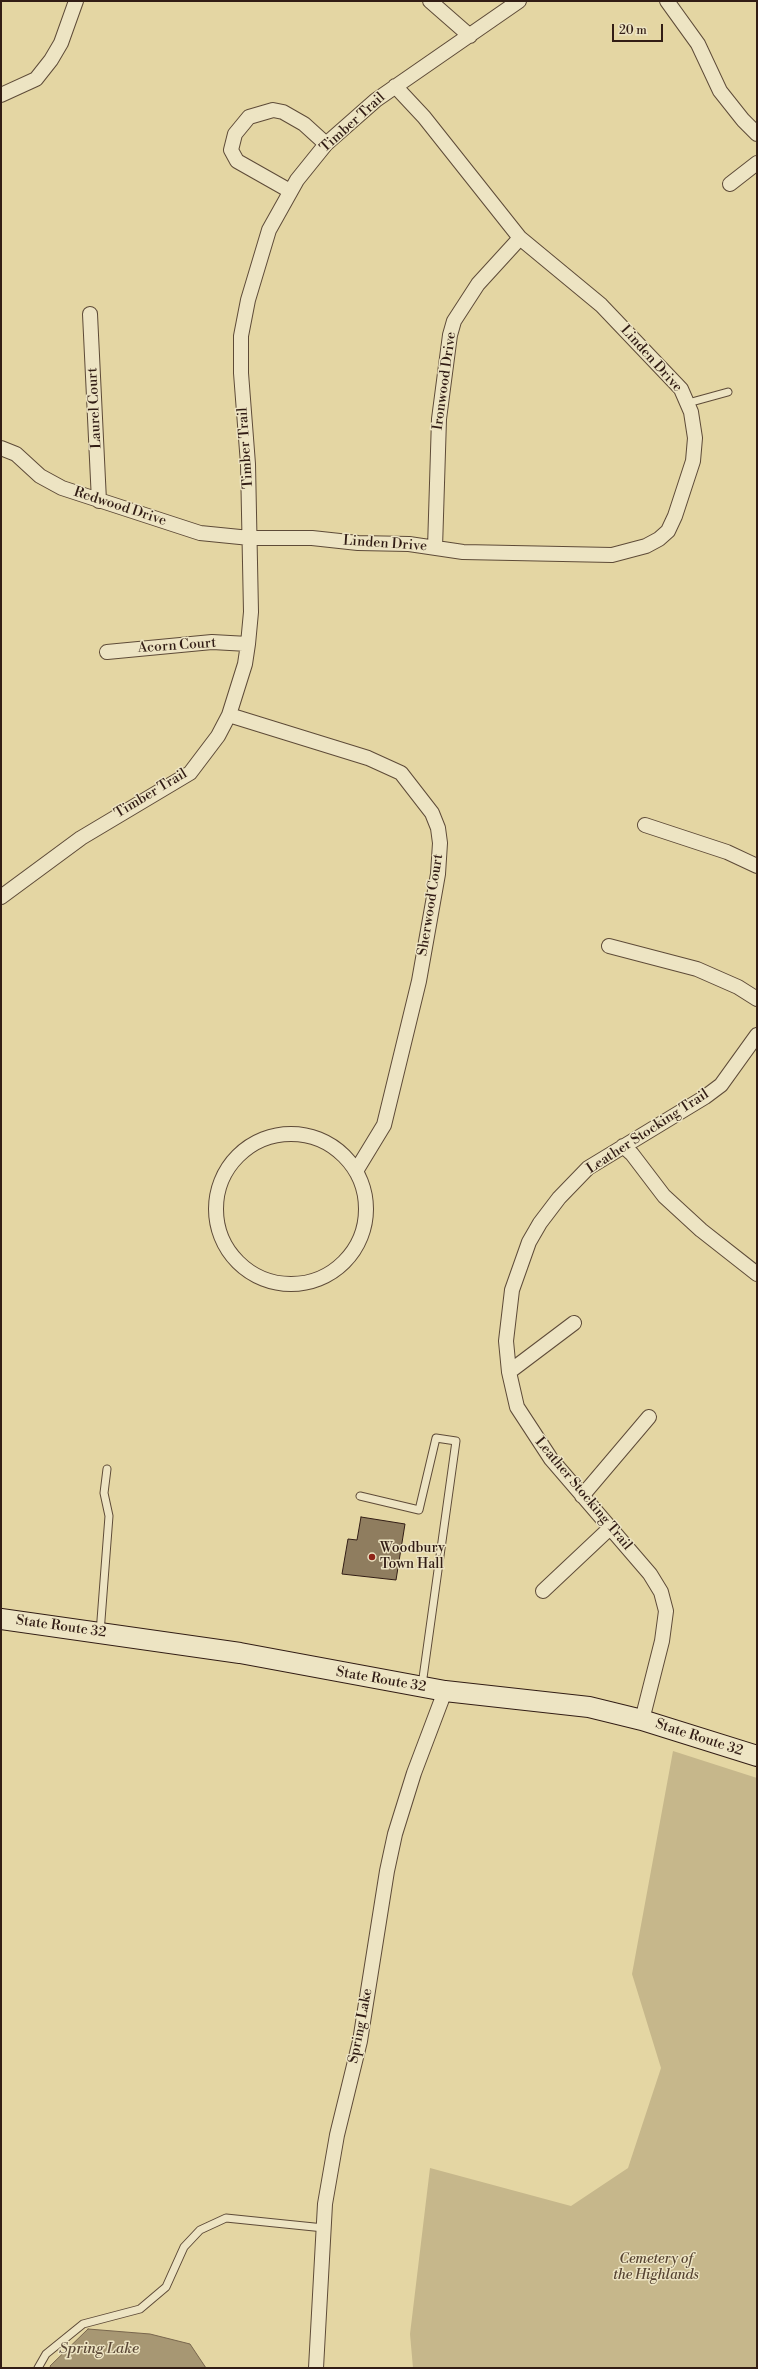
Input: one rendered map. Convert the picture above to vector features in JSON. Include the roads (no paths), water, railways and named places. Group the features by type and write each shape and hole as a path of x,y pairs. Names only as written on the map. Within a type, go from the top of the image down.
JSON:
{"main road":[{"name":"State Route 32","path":"1,1619 240,1653 445,1691 589,1707 642,1720 757,1756"}],"street":[{"path":"1,95 36,79 51,60 61,43 76,1"},
{"path":"430,1 470,36"},
{"name":"Timber Trail","path":"1,897 81,838 190,773 218,736 229,715 244,664 248,644 250,612 250,538 248,464 241,373 241,336 248,300 269,230 290,191 326,144 395,86 519,1"},
{"path":"667,1 698,44 720,91 743,120 757,134"},
{"name":"Linden Drive","path":"250,538 312,538 434,548 463,552 612,554 646,546 659,539 668,531 675,516 693,462 695,438 688,403 681,389 601,305 520,238 424,117 395,86"},
{"path":"290,191 238,161 231,150 235,134 249,117 273,110 284,112 304,124 326,144"},
{"path":"730,184 757,163"},
{"name":"Ironwood Drive","path":"434,548 439,419 450,336 454,321 478,284 520,238"},
{"name":"Laurel Court","path":"90,314 99,501"},
{"name":"Redwood Drive","path":"1,448 16,454 40,476 62,488 200,533 250,538"},
{"name":"Acorn Court","path":"107,652 212,642 248,644"},
{"name":"Sherwood Court","path":"229,715 368,758 401,773 432,813 438,828 440,843 438,874 415,995 384,1125 356,1171"},
{"path":"645,825 727,852 757,866"},
{"path":"609,946 697,969 738,987 757,999"},
{"name":"Leather Stocking Trail","path":"642,1720 662,1641 666,1611 660,1592 650,1574 550,1459 517,1407 510,1372 506,1340 512,1290 529,1242 540,1223 558,1198 588,1168 705,1097 721,1085 757,1035"},
{"path":"296,1134 314,1138 340,1152 356,1171 365,1194 366,1220 358,1244 342,1265 321,1279 296,1285 271,1282 248,1271 230,1254 219,1232 217,1202 220,1184 231,1163 249,1146 272,1136 296,1134"},
{"path":"623,1146 632,1154 664,1196 701,1230 757,1274"},
{"path":"510,1372 574,1323"},
{"path":"582,1496 649,1417"},
{"path":"543,1591 610,1528"},
{"name":"Spring Lake","path":"316,2368 325,2204 337,2135 360,2041 387,1871 395,1834 414,1773 445,1691"}],"lane":[{"path":"688,403 728,392"},
{"path":"360,1496 419,1510 436,1438 456,1441 422,1687"},
{"path":"100,1633 109,1516 104,1493 107,1469"},
{"path":"38,2368 46,2354 83,2324 140,2309 166,2286 184,2247 200,2230 226,2218 324,2228"}],"water":[{"name":"Spring Lake","path":"88,2329 150,2334 190,2344 206,2368 51,2368 50,2366"}],"place":[{"name":"Woodbury Town Hall","path":"372,1557"}],"park label":[{"name":"Cemetery of the Highlands","path":"656,2268"}]}
